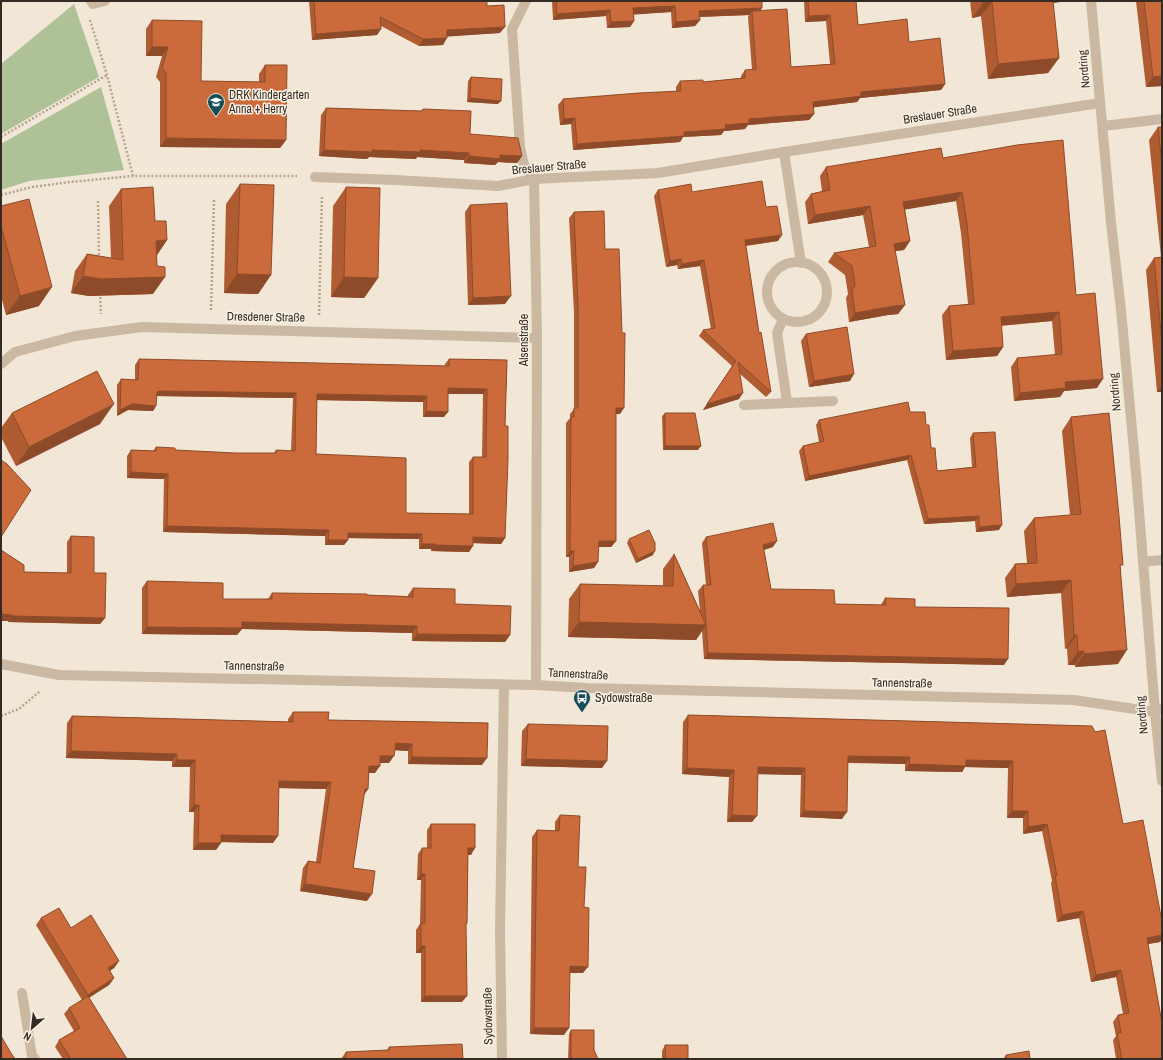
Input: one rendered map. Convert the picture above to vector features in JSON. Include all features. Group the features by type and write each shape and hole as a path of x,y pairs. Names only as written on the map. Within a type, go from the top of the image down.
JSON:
{"street":[{"path":"92,3 105,1"},
{"path":"526,1 512,29 520,146 524,165 534,179"},
{"name":"Nordring","path":"1091,1 1136,473 1142,562 1158,711 1162,781"},
{"name":"Breslauer Straße","path":"315,177 498,186 534,179 658,173 1100,103"},
{"path":"1103,126 1162,119"},
{"path":"784,152 801,263"},
{"name":"Alsenstraße","path":"534,179 538,338 536,685"},
{"path":"790,263 801,263 810,265 818,270 823,278 827,296 824,305 811,319 802,322 793,322 784,319 775,312 770,304 767,294 769,283 773,274 781,267 790,263"},
{"path":"784,319 777,333 787,402"},
{"name":"Dresdener Straße","path":"1,364 15,352 74,336 142,327 538,338"},
{"path":"744,405 833,401"},
{"path":"1142,562 1162,560"},
{"name":"Tannenstraße","path":"1,664 59,675 536,685 587,688 1074,700 1158,711"},
{"name":"Sydowstraße","path":"502,1059 500,930 504,685"},
{"path":"22,993 32,1056 35,1059"}],"path":[{"path":"92,3 89,22 107,75 134,176"},
{"path":"1,137 107,75"},
{"path":"1,195 47,185 134,176 315,177"},
{"path":"318,332 322,196"},
{"path":"210,329 214,200"},
{"path":"98,201 99,263"},
{"path":"100,286 101,332"},
{"path":"1,716 19,709 59,675"}],"green space":[{"path":"74,4 99,77 1,134 1,64"},
{"path":"101,87 124,170 29,181 1,190 1,144"}],"building":[{"path":"314,1 487,1 487,6 504,5 505,27 447,30 447,38 423,39 380,17 381,29 316,34"},
{"path":"556,1 762,1 762,8 699,11 700,20 676,22 675,6 633,8 634,21 611,22 610,10 557,14"},
{"path":"808,1 856,1 858,25 907,19 909,42 940,38 945,84 861,92 861,96 813,102 814,114 749,119 749,123 725,125 726,129 684,132 684,136 577,144 575,118 564,119 563,99 681,91 680,81 703,80 703,82 745,78 745,70 756,69 752,11 787,9 791,67 835,64 830,15 809,16"},
{"path":"983,1 1053,1 1059,58 998,64 992,2 983,3"},
{"path":"1144,1 1162,1 1162,76 1153,77"},
{"path":"152,20 202,21 201,81 265,82 265,65 287,65 286,140 166,138 166,73 162,68 168,47 152,47"},
{"path":"471,77 502,79 501,101 470,98"},
{"path":"326,108 471,111 470,134 518,138 522,156 500,155 500,159 469,156 469,153 420,150 420,152 372,150 372,152 324,150"},
{"path":"1158,127 1162,127 1162,166"},
{"path":"1063,140 1076,295 1095,293 1103,379 1065,382 1066,388 1020,393 1017,358 1062,354 1059,312 1001,317 1003,347 953,351 949,306 974,304 967,224 962,192 903,202 910,241 894,244 905,305 855,313 852,290 855,285 852,266 834,253 876,246 870,206 815,215 811,194 830,190 826,167 941,148 943,158 1017,145"},
{"path":"762,181 766,207 777,206 782,235 745,240 759,333 761,332 771,392 738,362 743,393 707,404 736,361 703,330 715,328 704,260 682,264 681,259 670,261 658,190 691,184 692,192"},
{"path":"240,184 274,185 271,275 237,274"},
{"path":"153,187 155,221 166,221 167,240 156,241 157,266 165,267 165,277 101,279 83,276 87,254 123,260 121,189"},
{"path":"346,187 380,188 378,278 344,277"},
{"path":"29,199 52,287 20,296 1,226 1,206"},
{"path":"507,203 511,296 473,298 470,205"},
{"path":"604,211 605,249 619,249 622,333 625,333 624,408 616,408 616,541 599,541 598,562 573,566 574,551 570,551 571,417 574,417 574,408 578,408 578,307 574,212"},
{"path":"1162,257 1162,344 1154,258"},
{"path":"847,327 854,374 814,381 806,334"},
{"path":"139,359 449,366 449,359 507,360 505,426 508,426 508,460 505,538 473,537 473,546 434,545 435,544 422,544 422,534 348,533 348,540 328,540 329,530 167,526 168,474 131,472 131,450 156,451 156,447 175,448 175,450 235,453 276,453 276,450 295,451 296,393 160,391 157,392 156,406 132,404 120,410 121,379 138,380","holes":["448,388 487,389 486,457 473,457 473,514 406,513 406,458 316,454 317,394 427,396 426,411 448,412"]},
{"path":"97,371 114,404 29,447 12,413"},
{"path":"908,402 910,412 925,412 926,425 929,425 931,448 935,448 937,471 976,467 973,433 995,432 1002,525 979,527 979,516 928,519 911,455 809,476 803,446 824,441 819,420"},
{"path":"665,413 695,413 701,446 665,446"},
{"path":"1109,413 1123,565 1120,565 1127,650 1084,654 1084,651 1078,652 1077,635 1074,635 1071,580 1016,584 1015,564 1037,563 1034,518 1081,514 1071,417"},
{"path":"1,460 7,464 31,490 1,537"},
{"path":"773,523 777,541 763,545 771,589 834,590 835,604 886,605 885,598 915,599 915,607 1009,608 1008,659 708,653 703,585 711,585 706,537"},
{"path":"649,530 655,543 655,551 638,559 629,539"},
{"path":"71,536 94,537 94,573 106,573 105,618 12,616 1,614 1,550 24,565 24,572 71,573"},
{"path":"674,554 706,625 579,622 580,584 673,586"},
{"path":"147,581 223,583 223,599 272,599 272,593 367,594 413,597 413,588 455,589 455,604 511,606 510,635 417,634 417,626 242,622 242,628 147,627"},
{"path":"293,712 329,712 328,720 488,723 487,758 412,757 412,744 396,743 394,756 380,756 380,766 369,766 368,789 365,789 353,868 375,871 372,894 305,884 308,861 320,863 331,782 279,781 278,836 221,835 221,843 198,843 199,805 194,805 195,760 177,760 177,754 71,751 72,716 293,722"},
{"path":"688,715 1092,726 1095,732 1105,730 1123,824 1143,820 1162,922 1162,935 1147,938 1162,1023 1162,1059 1122,1059 1117,1033 1121,1033 1118,1015 1129,1013 1121,970 1096,975 1083,911 1062,915 1055,876 1057,876 1047,824 1028,827 1028,811 1012,811 1013,761 966,760 966,766 909,764 910,757 848,756 847,812 804,811 805,768 758,767 757,816 732,815 734,770 687,768"},
{"path":"528,724 608,726 607,761 526,759"},
{"path":"560,815 580,816 578,867 586,867 584,907 589,908 588,967 570,966 569,1028 534,1028 537,830 559,831"},
{"path":"431,824 475,824 475,848 468,848 466,923 467,996 425,996 425,946 421,946 421,923 425,923 425,874 421,874 422,848 431,848"},
{"path":"59,908 71,928 91,915 119,961 108,968 114,978 88,995 41,918"},
{"path":"88,996 127,1059 71,1059 59,1040 80,1028 69,1008"},
{"path":"571,1030 594,1030 594,1050 598,1059 572,1059"},
{"path":"1,1036 11,1053 15,1059 1,1059"},
{"path":"462,1044 463,1059 346,1059 346,1052 389,1050 389,1047"},
{"path":"665,1045 688,1045 688,1059 666,1059"},
{"path":"1029,1051 1030,1059 1007,1059 1006,1055"}],"place":[{"name":"DRK Kindergarten Anna + Herry","path":"216,117"},
{"name":"Sydowstraße","path":"582,713"}]}
